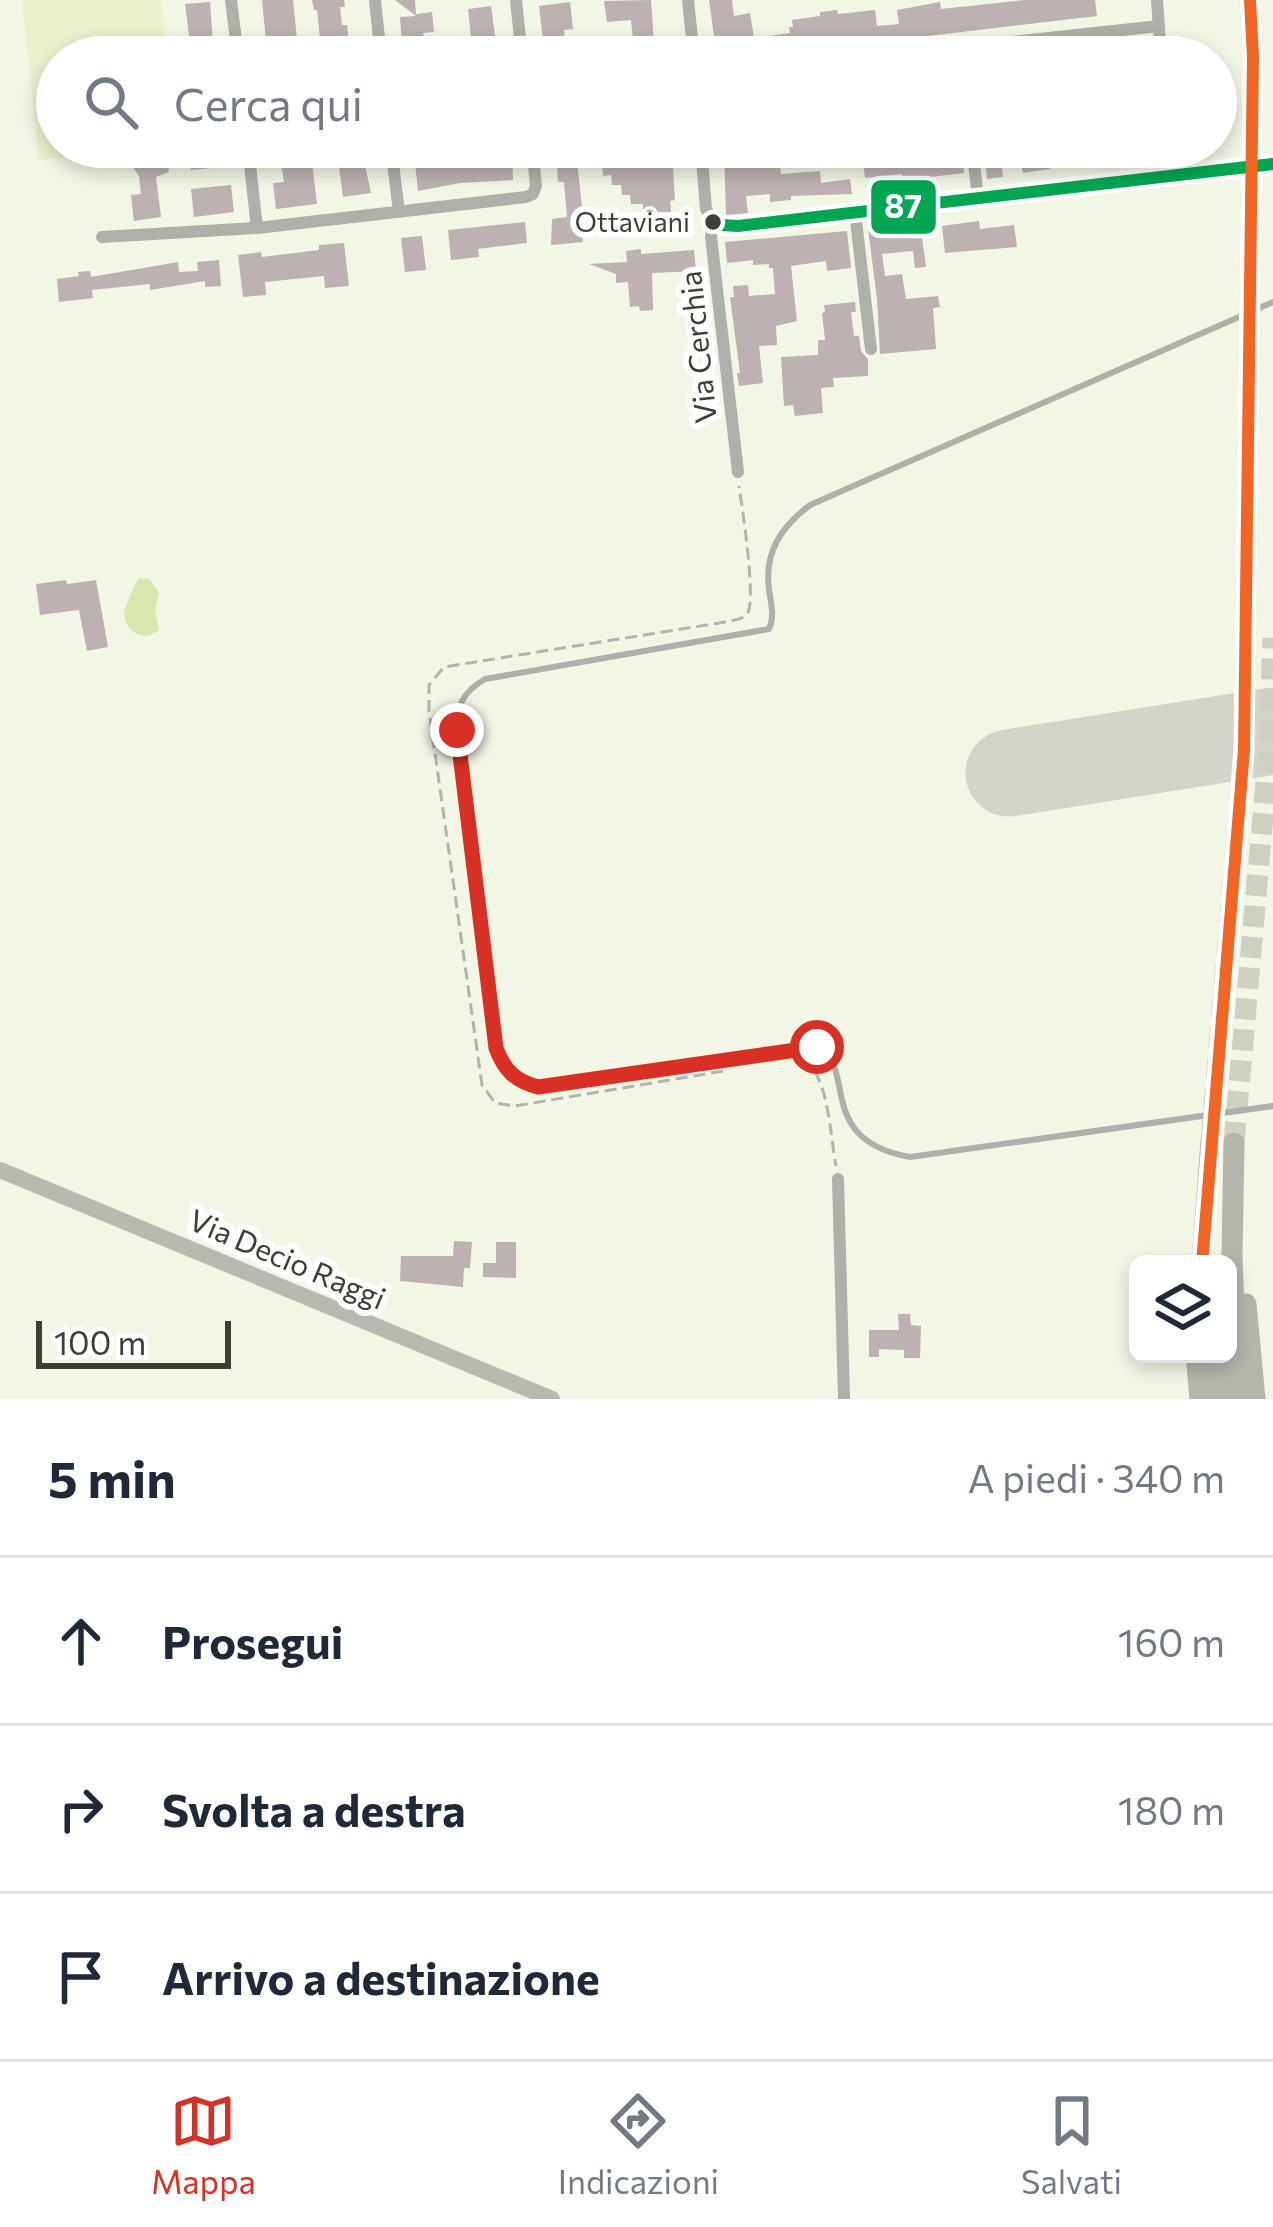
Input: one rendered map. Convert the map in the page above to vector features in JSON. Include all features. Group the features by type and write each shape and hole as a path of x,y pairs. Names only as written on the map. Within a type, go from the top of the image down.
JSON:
{"highway":[{"path":"1250,0 1253,57"},
{"path":"1234,1143 1237,1399"},
{"path":"1203,1255 1210,1152 1213,1255"},
{"path":"1233,1169 1255,1399"},
{"path":"1197,1363 1200,1399"},
{"path":"1217,1363 1219,1399"}],"main road":[{"name":"Via Decio Raggi","path":"0,1170 553,1399"}],"street":[{"path":"232,0 236,36"},
{"path":"374,0 378,36"},
{"path":"516,0 520,36"},
{"path":"688,0 692,36"},
{"path":"1157,0 1160,36"},
{"path":"1067,36 1159,26"},
{"path":"713,222 730,226 1273,164"},
{"path":"250,168 257,228"},
{"path":"394,168 399,212"},
{"path":"102,237 257,228 526,197 536,186 534,168"},
{"name":"Via Cerchia","path":"703,168 706,209 713,222 738,472"},
{"path":"974,168 978,198"},
{"path":"1167,168 1168,176"},
{"path":"855,212 871,349"},
{"path":"838,1180 844,1399"}],"lane":[{"path":"1273,302 810,505 791,520 769,557 773,620 769,629 485,679 462,698 457,730 496,1048 510,1074 522,1083 538,1087 817,1047 831,1056 843,1107 855,1131 882,1151 910,1157 1273,1106"}],"path":[{"path":"737,1069 515,1106 495,1103 482,1085 429,685 444,667 746,615 751,590 738,472"},
{"path":"804,1058 820,1079 838,1180"}],"shaded area":[{"path":"22,0 161,0 165,36 36,36 36,132"},
{"path":"139,578 149,579 159,593 155,611 159,630 148,635 132,631 124,614"}],"building":[{"path":"262,0 293,0 297,36 265,36"},
{"path":"312,0 344,0 342,25 347,25 348,36 320,36"},
{"path":"395,0 415,0 416,14 432,12 434,32 401,36 400,17 416,16"},
{"path":"651,0 654,36 633,36 631,20 607,22 604,1"},
{"path":"709,0 732,0 734,16 750,13 754,36 714,36"},
{"path":"1024,0 1095,0 1097,16 928,36 768,36 790,33 792,20 837,10 838,14 875,10 877,26 899,24 897,10 940,2 941,9"},
{"path":"210,2 212,36 189,36 185,4"},
{"path":"570,2 573,29 564,30 565,36 543,36 539,6"},
{"path":"491,6 495,36 471,36 468,9"},
{"path":"133,168 168,168 156,177 161,217 134,221 131,195 141,194"},
{"path":"282,168 313,168 317,204 276,209 273,183 284,182"},
{"path":"339,168 366,168 371,193 343,197"},
{"path":"416,168 513,168 513,180 418,191"},
{"path":"557,168 578,168 583,242 551,245 552,219 567,217 564,182 558,182"},
{"path":"602,168 673,168 671,212 643,214 643,204 631,204 630,195 622,195 621,185 612,185 611,175 603,176"},
{"path":"725,168 780,168 781,174 820,171 821,183 850,179 852,194 791,196 791,200 770,202 770,194 746,196 748,213 726,215"},
{"path":"864,168 964,168 964,173 931,177 932,185 904,189 902,174 865,178"},
{"path":"986,168 1002,168 1003,177 987,179"},
{"path":"231,185 234,212 194,217 191,189"},
{"path":"979,221 980,229 1014,225 1017,247 945,253 942,226"},
{"path":"525,222 527,243 478,249 479,257 451,260 448,230"},
{"path":"920,222 926,267 915,268 913,251 882,254 885,276 902,274 906,299 938,296 940,307 933,308 936,349 880,354 868,229"},
{"path":"847,231 851,268 827,271 826,261 791,266 797,321 776,326 777,345 759,346 763,383 739,386 730,297 734,297 733,286 748,285 749,296 775,294 773,268 753,265 753,260 727,263 725,242"},
{"path":"422,236 426,270 405,272 401,238"},
{"path":"344,243 349,286 325,288 324,276 265,282 266,295 243,297 238,255 261,252 262,257"},
{"path":"641,249 641,254 694,250 696,271 652,273 653,310 630,307 628,282 616,283 616,274 589,264 627,262 626,251"},
{"path":"219,260 221,286 205,287 205,281 150,290 150,284 92,290 93,298 59,302 57,279 79,276 78,272 90,271 91,277 178,262 179,272 198,271 197,262"},
{"path":"855,302 856,312 851,312 854,336 859,336 861,351 868,359 868,376 833,378 834,387 821,388 823,413 795,416 793,405 784,406 781,357 818,355 818,340 825,340 824,305"},
{"path":"66,580 67,584 96,580 108,647 87,651 79,610 40,615 36,584"},
{"path":"454,1241 472,1242 463,1287 400,1281 401,1256 453,1256"},
{"path":"496,1242 516,1242 516,1278 483,1277 483,1263 496,1263"},
{"path":"898,1314 910,1314 911,1325 921,1326 920,1358 904,1358 904,1350 879,1349 879,1357 869,1357 869,1330 899,1330"}],"runway":[{"path":"1009,773 1273,731"}],"tunnel":[{"path":"1211,1141 1244,750 1253,57"},
{"path":"1234,1143 1269,748 1273,638"}],"transit line":[{"path":"1203,1255 1244,750 1250,0"},
{"name":"87","path":"713,222 738,226 1273,164"}],"place":[{"name":"Ottaviani","path":"713,222"}],"route":[{"path":"457,730 496,1048 510,1074 538,1087 817,1047"}]}
